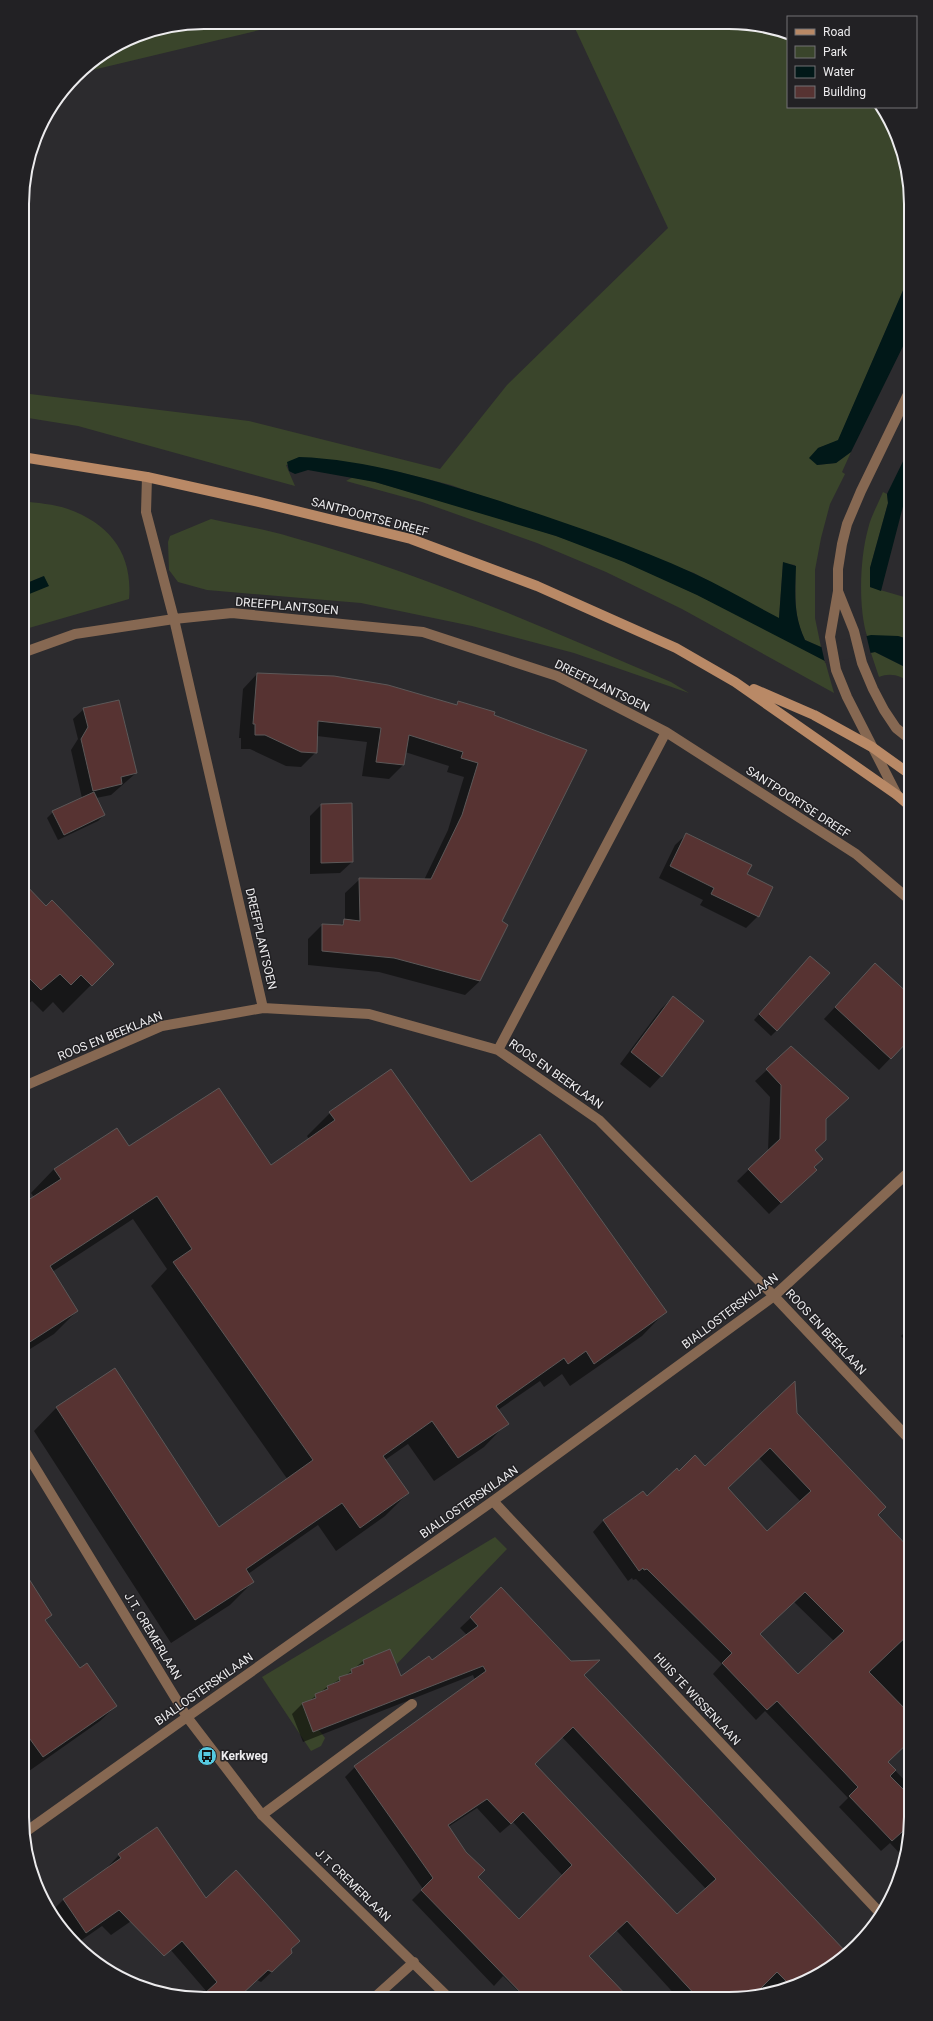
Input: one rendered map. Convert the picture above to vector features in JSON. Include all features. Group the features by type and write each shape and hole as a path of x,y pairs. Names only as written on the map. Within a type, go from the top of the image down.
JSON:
{"street":[{"path":"896,795 847,697 836,670 830,637 838,591 838,569 842,544 850,516 904,403"},
{"name":"SANTPOORTSE DREEF","path":"29,458 147,477 255,501 411,539 537,586 676,648 735,682 904,801"},
{"name":"DREEFPLANTSOEN","path":"147,477 146,512 174,619 263,1008"},
{"path":"838,591 854,631 862,663 884,710 896,728 904,734"},
{"name":"DREEFPLANTSOEN","path":"174,619 232,613 423,632 557,676 666,732"},
{"path":"29,651 75,634 174,619"},
{"name":"SANTPOORTSE DREEF","path":"735,682 814,715 872,747 904,770"},
{"path":"498,1050 666,732"},
{"name":"SANTPOORTSE DREEF","path":"666,732 856,854 904,895"},
{"name":"ROOS EN BEEKLAAN","path":"29,1084 162,1026 263,1008 369,1014 498,1050 599,1120 774,1296 904,1434"},
{"name":"BIALLOSTERSKILAAN","path":"29,1829 187,1716 493,1501 774,1296 904,1176"},
{"name":"J.T. CREMERLAAN","path":"29,1457 187,1716 262,1815 443,1992"},
{"name":"HUIS TE WISSENLAAN","path":"493,1501 877,1910"},
{"path":"262,1815 412,1704"},
{"path":"381,1992 414,1962"}],"green space":[{"path":"193,29 264,29 91,70 116,52 137,42 170,32"},
{"path":"575,29 740,29 763,32 785,38 787,39 787,108 876,108 891,137 903,181 904,288 838,441 818,448 817,465 836,463 851,452 842,472 845,474 830,504 821,538 815,570 815,618 821,647 805,640 798,621 795,565 783,563 779,619 694,573 451,485 395,471 330,460 286,465 295,486 78,426 29,418 29,394 249,421 440,469 507,385 668,228"},
{"path":"353,477 375,482 532,528 594,550 650,573 776,634 825,661 834,693 682,609 606,572 537,543 422,502 346,481"},
{"path":"883,492 887,494 888,503 870,568 870,587 904,597 904,638 898,636 867,636 862,611 861,582 865,541 873,515"},
{"path":"29,502 63,507 83,515 107,532 123,555 127,568 129,599 29,628 29,590 44,576 29,582"},
{"path":"211,519 261,529 291,537 388,567 531,622 671,682 689,693 574,653 472,626 361,603 207,590 178,582 169,570 168,542 170,536"},
{"path":"875,652 904,666 904,679 892,675 879,677 871,653"},
{"path":"495,1537 507,1549 393,1668 313,1722 325,1738 321,1746 311,1751 262,1677"}],"water":[{"path":"904,288 904,344 851,452 836,463 817,465 809,458 818,448 838,440"},
{"path":"299,457 349,462 401,472 500,501 597,534 669,562 715,583 779,618 783,562 796,566 795,595 797,613 798,621 805,640 821,647 871,635 898,636 904,638 904,666 875,652 825,661 697,595 624,562 556,536 375,482 308,470 295,474 289,471 287,462"},
{"path":"904,459 904,503 881,591 870,587 870,568 888,503 887,494"},
{"path":"44,576 49,586 29,594 29,582"}],"pier":[{"path":"866,634 871,655 825,663 821,645"}],"building":[{"path":"257,673 334,676 388,685 457,705 458,701 495,712 494,715 587,750 502,921 508,925 480,981 394,958 322,951 322,924 343,925 344,919 360,921 359,878 431,879 462,815 478,763 461,758 463,752 409,735 404,765 376,762 381,728 318,721 317,753 301,752 265,735 255,735 255,724 253,724"},
{"path":"119,700 137,773 121,777 122,784 93,791 81,739 88,727 83,708"},
{"path":"94,792 105,815 64,835 52,811"},
{"path":"352,803 353,862 321,863 321,804"},
{"path":"686,833 752,865 747,874 773,887 759,917 711,894 714,888 670,866"},
{"path":"29,888 46,906 52,900 114,964 92,986 81,975 71,985 60,974 41,990 29,978"},
{"path":"810,956 830,973 777,1031 759,1014"},
{"path":"875,963 904,990 904,1045 891,1059 835,1007"},
{"path":"673,996 704,1021 662,1077 631,1052"},
{"path":"791,1046 849,1098 826,1119 826,1140 815,1150 823,1159 814,1167 817,1170 781,1203 748,1169 780,1139 781,1085 766,1069"},
{"path":"391,1069 471,1182 540,1134 667,1312 594,1364 586,1351 568,1364 564,1358 496,1406 509,1424 458,1458 432,1421 383,1456 409,1493 360,1528 342,1503 246,1569 254,1582 195,1620 56,1407 115,1368 219,1527 313,1460 173,1262 192,1249 157,1196 50,1266 78,1311 29,1342 29,1200 61,1179 54,1169 117,1128 129,1146 219,1088 271,1165 335,1120 329,1112"},
{"path":"795,1381 797,1413 886,1507 878,1515 904,1543 904,1639 869,1672 904,1708 904,1747 888,1762 896,1770 890,1776 904,1790 904,1830 892,1841 849,1796 858,1787 777,1701 767,1710 722,1663 732,1653 647,1569 644,1570 643,1568 639,1571 603,1520 643,1491 647,1496 677,1468 679,1471 695,1455 705,1466","holes":["770,1448 811,1491 767,1531 728,1488","805,1592 844,1631 798,1674 760,1634"]},
{"path":"29,1579 52,1615 45,1620 80,1668 87,1663 117,1706 43,1757 29,1738"},
{"path":"501,1587 571,1661 600,1660 584,1675 844,1949 816,1969 787,1982 777,1972 759,1990 740,1992 693,1992 627,1921 589,1956 623,1992 520,1992 421,1890 433,1878 354,1766 486,1671 483,1666 313,1732 302,1703 316,1698 315,1694 328,1689 327,1686 340,1681 339,1677 352,1673 351,1669 364,1664 363,1660 390,1649 401,1676 429,1656 432,1660 478,1626 470,1617","holes":["573,1727 716,1879 677,1914 535,1764","487,1799 511,1824 523,1812 572,1865 519,1919 478,1877 485,1870 466,1852 448,1825"]},
{"path":"157,1827 206,1898 236,1870 300,1941 291,1949 292,1953 272,1972 268,1970 244,1992 206,1992 217,1982 182,1941 164,1956 119,1910 86,1933 63,1899 121,1858 118,1854"}],"place":[{"name":"Kerkweg","path":"207,1756"}]}
